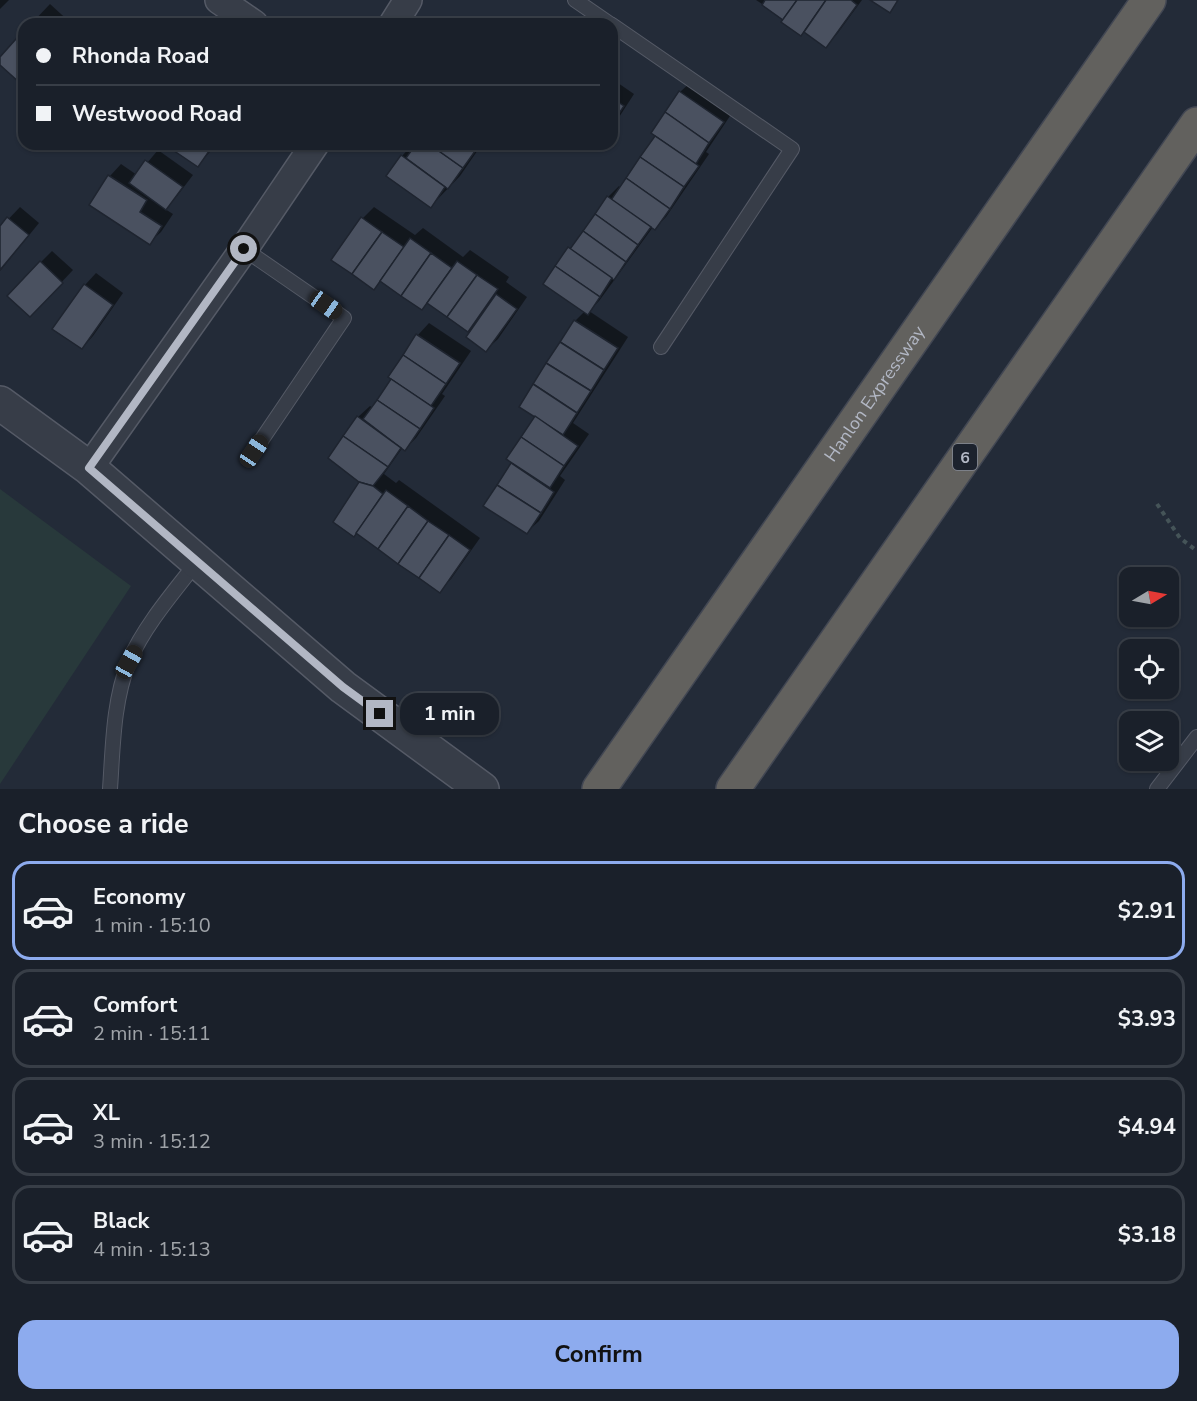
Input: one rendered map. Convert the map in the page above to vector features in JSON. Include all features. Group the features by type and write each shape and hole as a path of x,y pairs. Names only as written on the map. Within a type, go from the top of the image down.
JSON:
{"highway":[{"name":"Hanlon Expressway","path":"599,789 1149,0"},
{"name":"6","path":"733,789 1197,124"}],"street":[{"path":"219,0 245,18"},
{"path":"397,18 408,0"},
{"path":"89,468 311,150"},
{"path":"0,403 89,468 343,687 477,786"}],"lane":[{"path":"575,0 601,18"},
{"path":"618,30 792,149 661,347"},
{"path":"244,249 344,318 254,451"},
{"path":"110,789 115,717 129,662 153,620 197,562"},
{"path":"1157,789 1197,737"}],"path":[{"path":"1157,504 1180,538 1197,551"}],"shaded area":[{"path":"0,489 131,586 0,784"}],"building":[{"path":"765,0 797,0 783,20 762,5"},
{"path":"797,0 826,0 801,36 781,22"},
{"path":"826,0 851,0 857,5 826,48 804,32"},
{"path":"870,0 898,0 890,13"},
{"path":"18,37 18,81 0,65 0,57"},
{"path":"679,91 724,122 709,143 665,112"},
{"path":"618,102 624,106 618,115"},
{"path":"665,112 709,143 696,164 651,133"},
{"path":"655,136 699,166 684,187 640,157"},
{"path":"173,150 210,150 198,167"},
{"path":"412,150 438,150 463,168 448,189 406,158"},
{"path":"438,150 476,150 463,168"},
{"path":"401,155 445,187 431,208 386,176"},
{"path":"640,157 684,187 670,209 626,178"},
{"path":"145,160 183,187 166,210 129,183"},
{"path":"108,175 147,200 140,212 162,226 150,245 89,205"},
{"path":"626,178 670,209 655,230 611,200"},
{"path":"607,196 651,227 638,245 595,214"},
{"path":"595,214 638,245 626,262 583,231"},
{"path":"7,217 29,235 0,270 0,226"},
{"path":"361,217 382,232 352,274 331,260"},
{"path":"583,231 626,262 614,280 570,249"},
{"path":"382,232 404,247 374,290 352,274"},
{"path":"410,238 431,253 401,296 380,281"},
{"path":"568,247 612,278 600,297 555,266"},
{"path":"431,253 452,268 422,310 401,296"},
{"path":"40,261 63,283 30,317 7,296"},
{"path":"457,261 477,275 447,317 427,303"},
{"path":"555,266 600,297 588,315 543,284"},
{"path":"477,275 498,289 468,332 447,317"},
{"path":"84,284 113,305 82,349 52,329"},
{"path":"496,294 517,309 486,352 466,337"},
{"path":"574,320 618,348 604,370 560,342"},
{"path":"416,334 460,363 446,384 403,355"},
{"path":"560,342 604,370 591,391 546,363"},
{"path":"403,355 446,384 431,406 388,377"},
{"path":"546,363 591,391 577,413 533,384"},
{"path":"391,379 434,408 420,429 377,400"},
{"path":"533,384 577,413 563,435 519,407"},
{"path":"377,400 420,429 405,451 363,419"},
{"path":"357,416 401,448 388,467 343,436"},
{"path":"535,416 578,446 564,466 521,437"},
{"path":"343,436 388,467 373,486 359,482 328,458"},
{"path":"521,437 564,466 550,488 506,459"},
{"path":"511,463 554,492 541,513 497,485"},
{"path":"359,482 373,486 383,494 354,537 333,522"},
{"path":"497,485 541,513 527,534 483,506"},
{"path":"386,490 408,506 378,549 356,533"},
{"path":"408,506 428,521 398,564 378,549"},
{"path":"428,521 449,535 419,578 398,564"},
{"path":"449,535 470,550 440,593 419,578"}],"route":[{"path":"244,249 89,468 343,687 380,714"}]}
